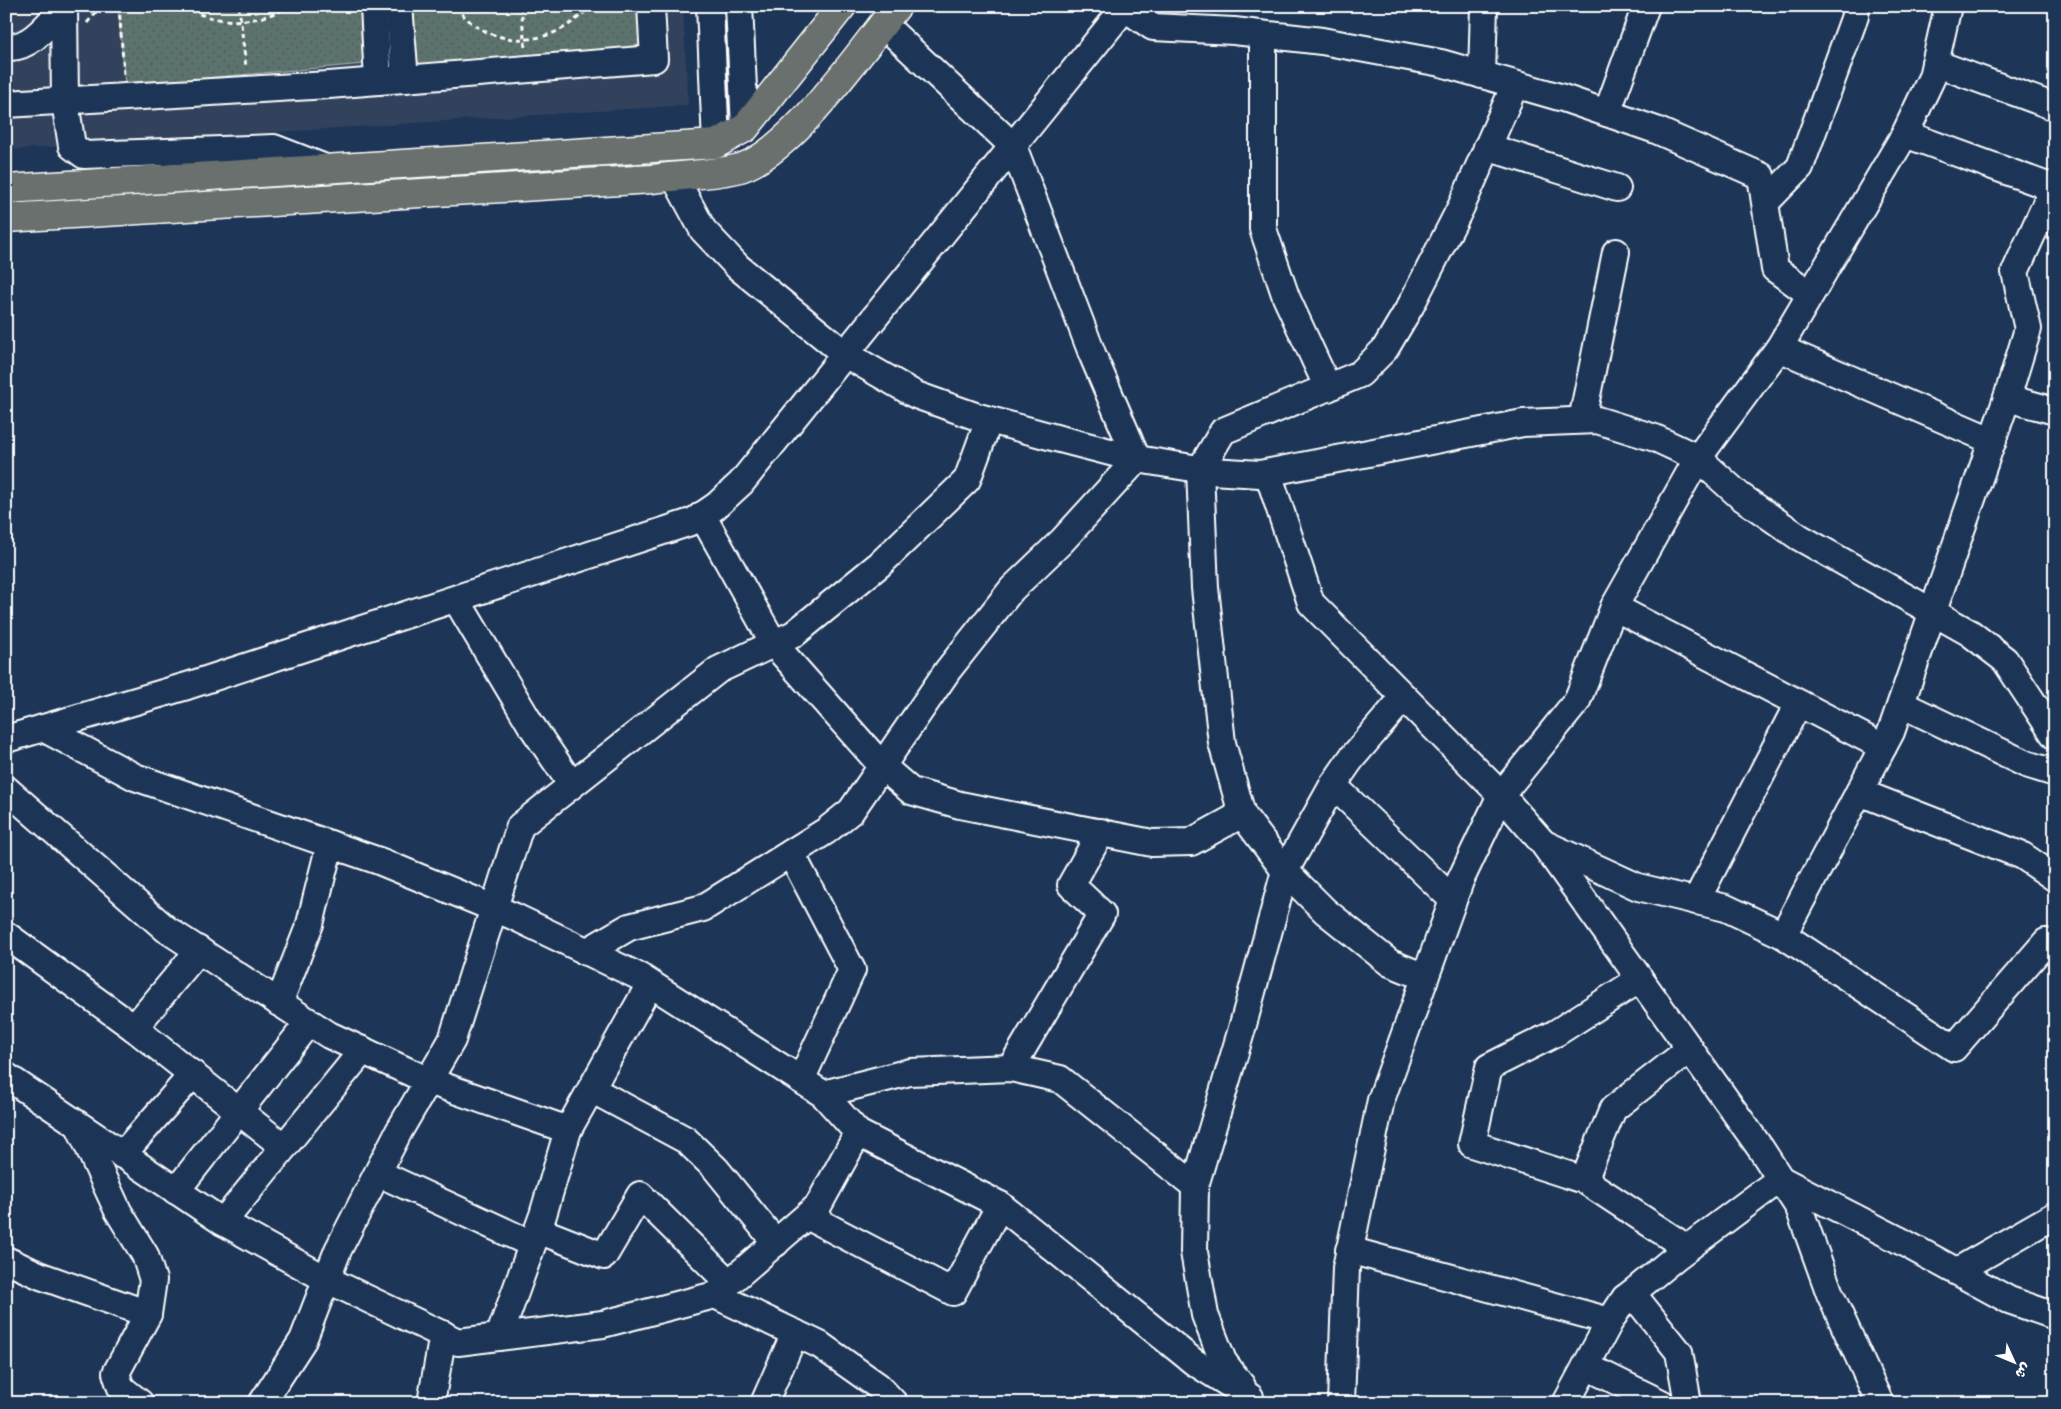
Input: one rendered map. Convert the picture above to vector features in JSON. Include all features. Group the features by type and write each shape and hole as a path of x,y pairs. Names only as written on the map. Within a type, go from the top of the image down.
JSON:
{"main road":[{"path":"6,190 716,144 745,128 842,6"},
{"path":"6,218 674,176 738,169 770,152 801,125 890,15"}],"street":[{"path":"374,6 378,81"},
{"path":"399,6 404,79"},
{"path":"6,104 249,90 654,59 651,6"},
{"path":"710,6 716,144"},
{"path":"739,6 745,128"},
{"path":"1482,75 1484,6"},
{"path":"1607,113 1646,6"},
{"path":"1766,202 1800,167 1855,16 1856,6"},
{"path":"1341,1403 1346,1268 1381,1100 1453,900 1501,795 1577,701 1614,607 1698,458 1779,348 1905,134 1932,77 1948,6"},
{"path":"6,47 14,48 41,33 64,7"},
{"path":"64,7 66,102 72,146 84,155 274,148 328,169"},
{"path":"6,739 187,686 694,521 702,516 741,483 1126,7 1153,27 1263,34 1322,42 1441,63 1607,113 1656,130 1761,176 1775,269 1810,294"},
{"path":"890,15 1013,146 1093,356 1137,459"},
{"path":"1263,34 1263,228 1286,297 1328,388"},
{"path":"1935,62 2055,107"},
{"path":"1425,978 1390,963 1325,911 1285,870 1242,814 1222,743 1205,588 1200,470 1223,431 1360,374 1385,350 1411,306 1452,225 1515,85"},
{"path":"1783,935 1883,747 1901,704 1993,441 2028,329 2015,272 2054,186 1905,134"},
{"path":"1487,147 1617,188"},
{"path":"674,176 703,230 738,267 845,354 916,395 989,420 1137,459 1200,470 1260,474 1523,423 1597,420 1655,438 1698,458 1740,496 1799,537 1970,633 2004,660 2055,736"},
{"path":"1582,420 1616,252"},
{"path":"1779,348 1993,441"},
{"path":"2007,398 2055,411"},
{"path":"262,1403 302,1340 338,1250 378,1172 452,1040 520,826 718,670 794,634 880,564 967,480 989,420"},
{"path":"586,952 629,927 703,908 826,831 851,811 948,670 1012,589 1062,541 1137,459"},
{"path":"1268,473 1311,603 1501,795 1543,843 1780,1179 1799,1208 1830,1294 1880,1403"},
{"path":"702,516 774,644 882,766 911,791 960,805 1152,843 1191,842 1242,814"},
{"path":"456,599 530,725 572,786"},
{"path":"1614,607 1883,747"},
{"path":"1252,1400 1222,1361 1205,1315 1194,1252 1195,1186 1241,1032 1285,870 1333,785 1352,758 1404,698"},
{"path":"1696,900 1798,704"},
{"path":"1901,704 2026,764 2055,773"},
{"path":"43,728 135,777 379,861 495,909 650,984 823,1094 858,1133 1000,1204 1194,1362 1252,1400"},
{"path":"1333,785 1453,900"},
{"path":"6,789 166,929 328,1035 429,1080 568,1130"},
{"path":"1859,792 2023,856 2055,878"},
{"path":"1011,1068 1102,914 1071,885 1101,832"},
{"path":"1543,843 1638,887 1726,908 1783,935 1954,1048 2046,942 2055,950"},
{"path":"279,1003 310,924 330,844"},
{"path":"791,853 852,970 801,1080"},
{"path":"6,935 134,1028 240,1110 284,1147"},
{"path":"134,1028 199,950"},
{"path":"1640,979 1556,1034 1489,1067 1472,1144 1584,1180 1687,1248"},
{"path":"499,1337 535,1237 568,1130 650,984"},
{"path":"176,1191 309,1022"},
{"path":"1584,1180 1613,1109 1690,1049"},
{"path":"223,1222 363,1050"},
{"path":"823,1094 910,1072 1011,1068 1060,1079 1195,1186"},
{"path":"122,1155 192,1074"},
{"path":"6,1076 223,1222 326,1278 458,1342 603,1324 722,1289 818,1206 858,1133"},
{"path":"591,1089 686,1140 716,1169 776,1243"},
{"path":"78,1125 118,1211 145,1255 153,1280 148,1314 116,1373 121,1388 140,1403"},
{"path":"378,1172 535,1237 604,1256 640,1195 722,1289 795,1333 820,1345 878,1386 894,1403"},
{"path":"1566,1403 1610,1321 1625,1298 1687,1248 1780,1179"},
{"path":"1780,1179 1957,1271 2008,1300 2055,1316"},
{"path":"807,1216 953,1292 1000,1204"},
{"path":"1957,1271 2055,1215"},
{"path":"1350,1250 1610,1321"},
{"path":"6,1260 41,1276 148,1314"},
{"path":"1632,1292 1679,1352 1688,1403"},
{"path":"764,1403 795,1333"},
{"path":"431,1403 443,1334"},
{"path":"1586,1366 1661,1403"}],"path":[{"path":"118,6 125,84"},
{"path":"184,6 202,16 241,21 271,16 290,6"},
{"path":"239,6 249,90"},
{"path":"456,6 462,15 484,31 511,40 538,39 565,28 589,6"},
{"path":"521,6 528,69"}],"shaded area":[{"path":"6,6 683,6 688,105 6,150"}],"green space":[{"path":"118,6 361,6 365,64 125,85"},
{"path":"399,6 651,6 654,59 405,79"}]}
